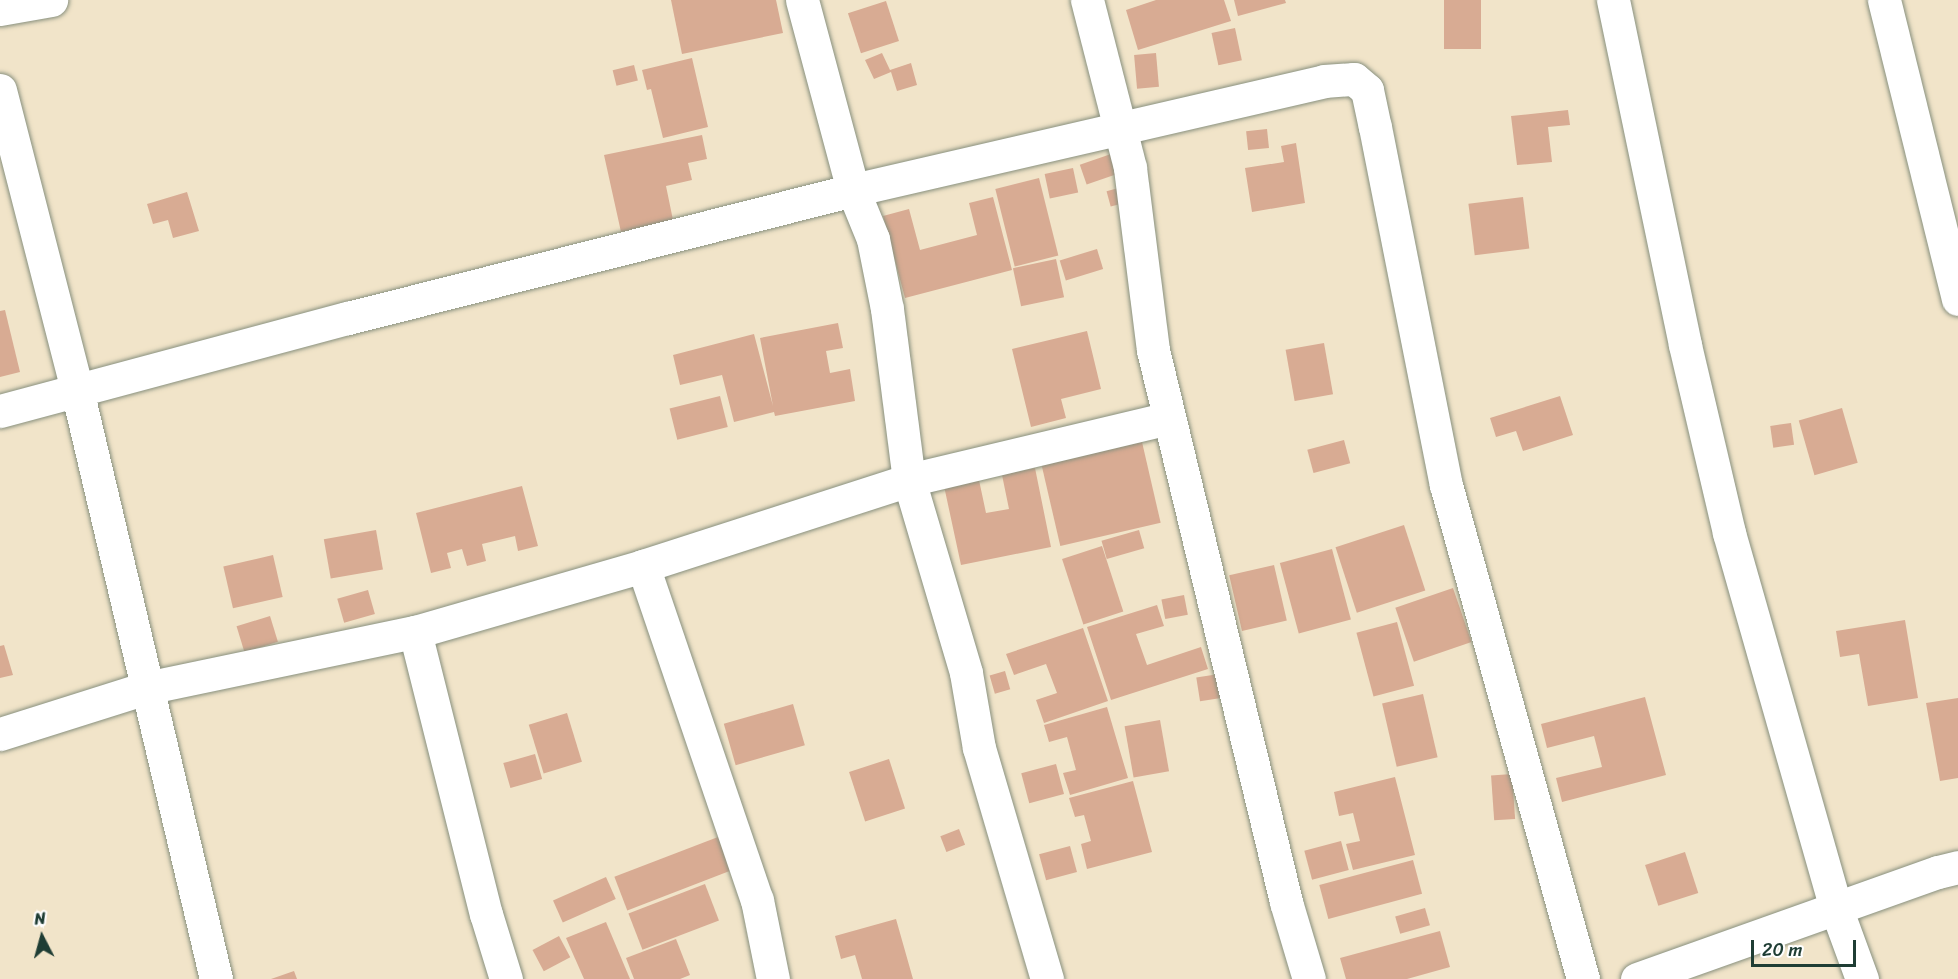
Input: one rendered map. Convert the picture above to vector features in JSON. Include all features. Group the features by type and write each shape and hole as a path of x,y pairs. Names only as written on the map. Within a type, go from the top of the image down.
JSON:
{"street":[{"path":"0,9 51,0"},
{"path":"802,0 853,190 873,239 883,286 909,480 966,673 979,748 1047,979"},
{"path":"1087,0 1130,168 1153,350 1286,902 1310,979"},
{"path":"1612,0 1685,345 1729,533 1836,909 1862,979"},
{"path":"1884,0 1945,189 1958,299"},
{"path":"0,411 359,315 853,190 1324,81 1354,79 1366,90 1446,485 1583,979"},
{"path":"0,90 77,390 216,979"},
{"path":"0,734 146,688 415,632 643,566 909,480 1169,418"},
{"path":"643,566 757,900 773,979"},
{"path":"415,632 486,914 506,979"},
{"path":"1637,979 1958,867"}],"building":[{"path":"671,0 776,0 783,33 682,54"},
{"path":"1156,0 1224,0 1231,21 1138,50 1126,10"},
{"path":"1234,0 1285,0 1286,3 1238,16"},
{"path":"1444,0 1481,0 1481,49 1444,49"},
{"path":"886,1 899,41 861,53 848,13"},
{"path":"1235,28 1242,60 1218,65 1212,33"},
{"path":"882,53 890,70 911,63 917,85 897,91 891,72 874,79 865,60"},
{"path":"1156,53 1159,87 1137,89 1134,55"},
{"path":"692,58 708,127 663,138 651,89 647,90 642,70"},
{"path":"634,65 638,81 617,86 613,70"},
{"path":"1568,110 1570,125 1548,127 1552,162 1517,165 1511,116"},
{"path":"1267,129 1269,148 1248,150 1246,131"},
{"path":"702,135 707,159 688,163 692,180 666,186 673,220 621,232 604,155"},
{"path":"1296,143 1305,203 1252,212 1245,168 1284,162 1281,146"},
{"path":"1111,154 1118,174 1087,185 1080,165"},
{"path":"1073,168 1078,192 1050,198 1045,174"},
{"path":"1039,178 1058,256 1015,267 995,189"},
{"path":"1122,187 1126,202 1111,207 1107,191"},
{"path":"187,192 199,231 173,238 168,220 153,224 147,204"},
{"path":"993,197 1012,270 905,298 883,216 909,209 920,250 977,235 969,203"},
{"path":"1523,197 1529,249 1475,255 1468,204"},
{"path":"1097,249 1103,269 1066,280 1060,260"},
{"path":"1056,259 1064,297 1021,306 1013,268"},
{"path":"5,310 20,372 0,377 0,311"},
{"path":"838,323 843,348 826,351 830,373 850,369 855,401 775,416 774,412 734,422 722,375 680,385 673,355 754,334 773,406 760,338"},
{"path":"1087,331 1101,389 1061,399 1066,418 1031,427 1012,349"},
{"path":"1324,343 1333,394 1295,401 1286,350"},
{"path":"720,396 728,427 677,440 670,409"},
{"path":"1560,396 1573,435 1523,451 1516,431 1496,437 1490,418"},
{"path":"1842,408 1858,463 1814,475 1799,420"},
{"path":"1791,423 1794,445 1773,448 1770,426"},
{"path":"1344,440 1350,463 1314,473 1307,450"},
{"path":"1142,442 1161,523 1060,546 1042,465"},
{"path":"1035,468 1051,547 961,565 944,486 979,480 986,513 1009,509 1002,475"},
{"path":"522,486 538,546 518,551 515,536 482,544 486,561 467,566 462,549 447,553 451,568 431,573 416,513"},
{"path":"1404,525 1425,591 1357,613 1336,547"},
{"path":"376,530 383,569 331,579 324,539"},
{"path":"1139,530 1144,548 1107,559 1102,541"},
{"path":"1102,546 1123,612 1083,625 1062,559"},
{"path":"1332,549 1351,620 1299,633 1280,563"},
{"path":"273,555 283,597 233,608 223,566"},
{"path":"1274,565 1287,621 1242,631 1229,575"},
{"path":"1453,588 1472,642 1414,662 1395,608"},
{"path":"368,590 375,614 344,623 337,599"},
{"path":"1184,595 1188,615 1165,619 1161,599"},
{"path":"1157,605 1164,626 1136,634 1147,665 1201,647 1208,669 1111,700 1087,627"},
{"path":"270,616 278,642 244,652 237,626"},
{"path":"1905,620 1918,698 1868,706 1859,654 1840,657 1836,631"},
{"path":"1397,622 1414,686 1374,697 1356,633"},
{"path":"1083,628 1108,701 1044,723 1036,700 1057,693 1046,664 1014,675 1006,654"},
{"path":"4,645 13,675 0,678 0,646"},
{"path":"1005,671 1010,689 995,694 990,675"},
{"path":"1219,674 1223,698 1200,701 1196,678"},
{"path":"1423,694 1438,757 1397,767 1382,703"},
{"path":"1645,697 1666,775 1562,802 1556,778 1602,767 1594,736 1547,748 1541,724"},
{"path":"1958,698 1958,778 1940,781 1926,703"},
{"path":"793,704 805,745 736,765 724,724"},
{"path":"1107,707 1128,778 1070,795 1063,773 1076,770 1067,737 1049,742 1044,725"},
{"path":"567,713 582,762 544,773 529,725"},
{"path":"1160,720 1169,771 1134,777 1125,726"},
{"path":"535,754 542,779 510,788 503,763"},
{"path":"889,759 905,808 865,821 849,772"},
{"path":"1056,764 1064,794 1029,803 1021,773"},
{"path":"1512,774 1515,819 1494,820 1491,775"},
{"path":"1395,777 1415,855 1353,870 1346,844 1360,841 1353,813 1339,816 1334,792"},
{"path":"1133,781 1152,852 1087,869 1081,844 1091,841 1084,815 1075,817 1069,798"},
{"path":"959,829 965,845 946,852 940,836"},
{"path":"718,837 731,871 627,910 614,877"},
{"path":"1341,841 1349,870 1312,880 1304,851"},
{"path":"1070,846 1077,872 1046,880 1039,854"},
{"path":"1685,852 1698,893 1658,906 1645,865"},
{"path":"1413,860 1422,894 1328,919 1319,885"},
{"path":"606,877 616,899 563,923 553,901"},
{"path":"705,884 719,920 642,950 628,913"},
{"path":"1425,908 1430,925 1400,934 1395,917"},
{"path":"896,919 913,979 862,979 855,955 841,959 835,936"},
{"path":"606,922 630,979 584,979 566,938"},
{"path":"1440,931 1450,967 1407,979 1346,979 1340,958"},
{"path":"559,936 570,957 544,971 533,950"},
{"path":"676,939 690,975 680,979 634,979 626,958"},
{"path":"294,971 297,979 271,979"}]}
